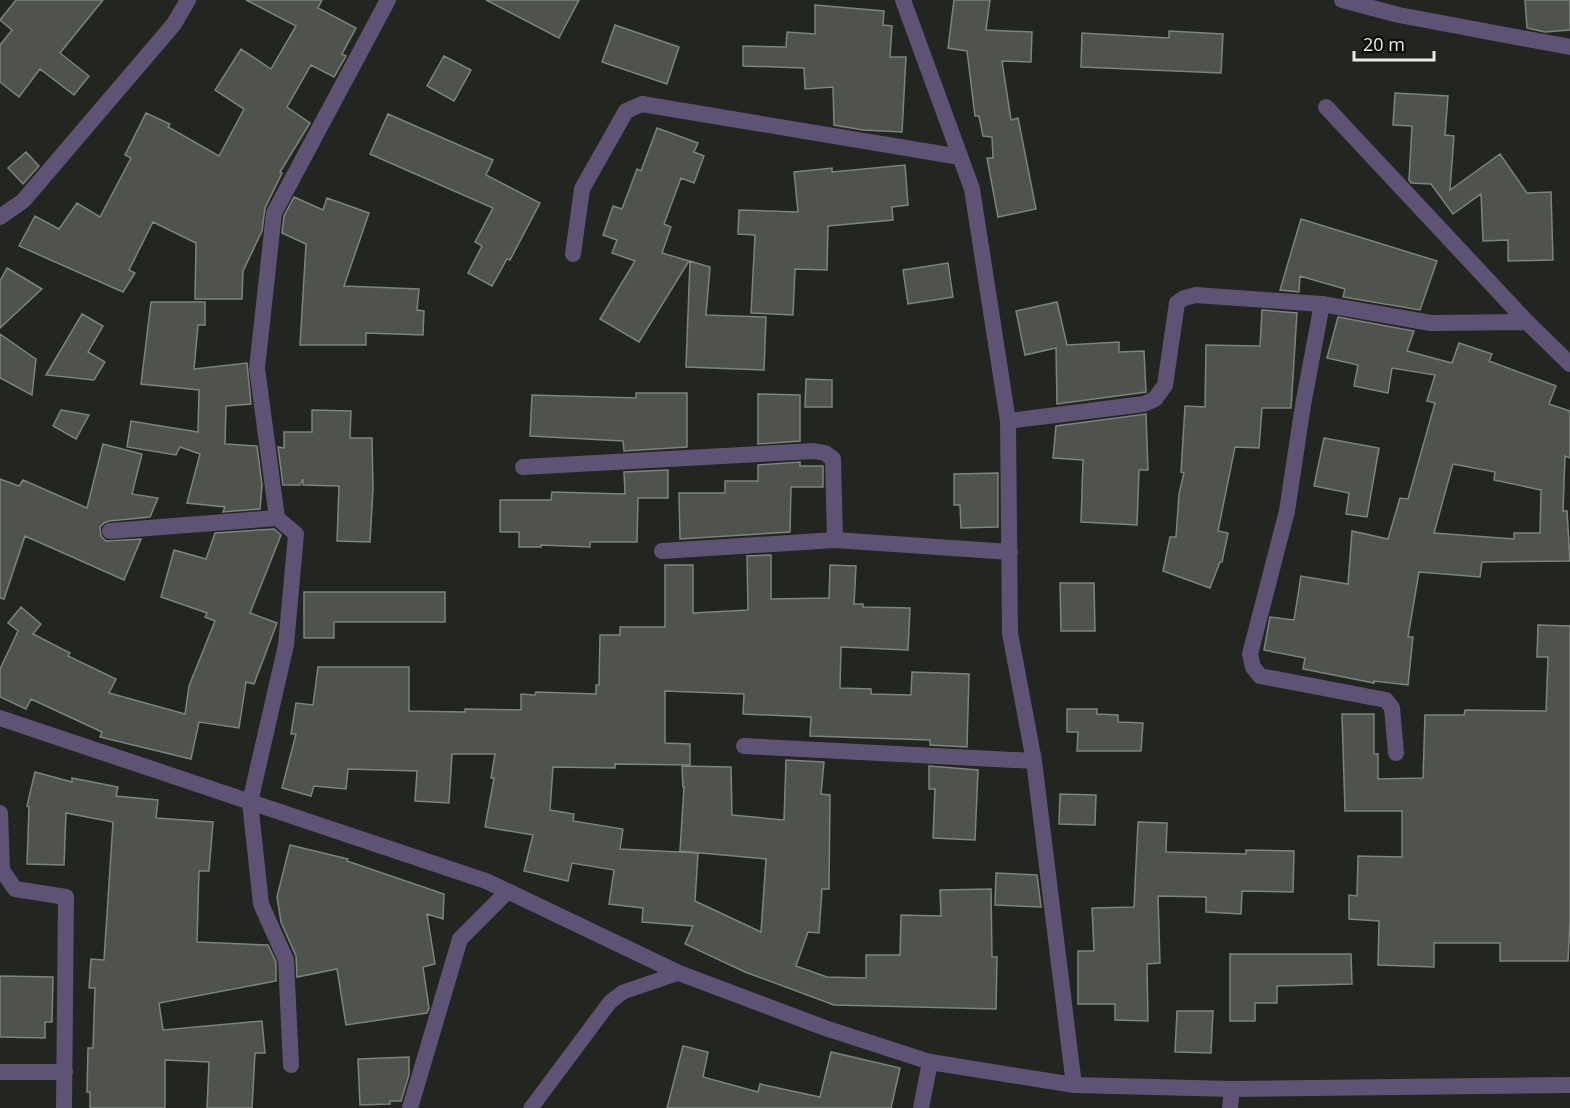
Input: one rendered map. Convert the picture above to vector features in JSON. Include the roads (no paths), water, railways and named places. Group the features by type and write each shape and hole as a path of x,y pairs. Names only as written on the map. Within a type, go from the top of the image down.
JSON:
{"street":[{"path":"0,217 23,201 174,24 188,0"},
{"path":"291,1065 286,960 261,904 250,802 287,634 296,534 277,518 257,368 274,213 388,0"},
{"path":"903,0 972,189 1008,421 1010,633 1034,761 1074,1085"},
{"path":"1342,0 1399,15 1570,46"},
{"path":"573,254 582,189 627,111 642,104 960,158"},
{"path":"1326,107 1527,322 1570,364"},
{"path":"1008,421 1144,404 1155,399 1166,385 1177,303 1184,298 1196,295 1322,304 1431,323 1527,322"},
{"path":"1322,304 1303,405 1287,511 1250,654 1253,667 1260,676 1386,700 1392,708 1396,753"},
{"path":"523,468 813,451 825,453 833,459 835,540"},
{"path":"110,531 277,518"},
{"path":"662,551 835,540 1010,552"},
{"path":"0,718 486,881 679,973 825,1028 930,1062 1074,1085 1232,1089 1570,1085"},
{"path":"744,746 1034,761"},
{"path":"0,813 2,870 8,889 66,897 64,1108"},
{"path":"410,1108 460,939 507,892"},
{"path":"921,1108 930,1062"},
{"path":"0,1072 64,1072"},
{"path":"1230,1108 1232,1089"}],"lane":[{"path":"531,1108 610,1002 623,992 679,973"}]}
